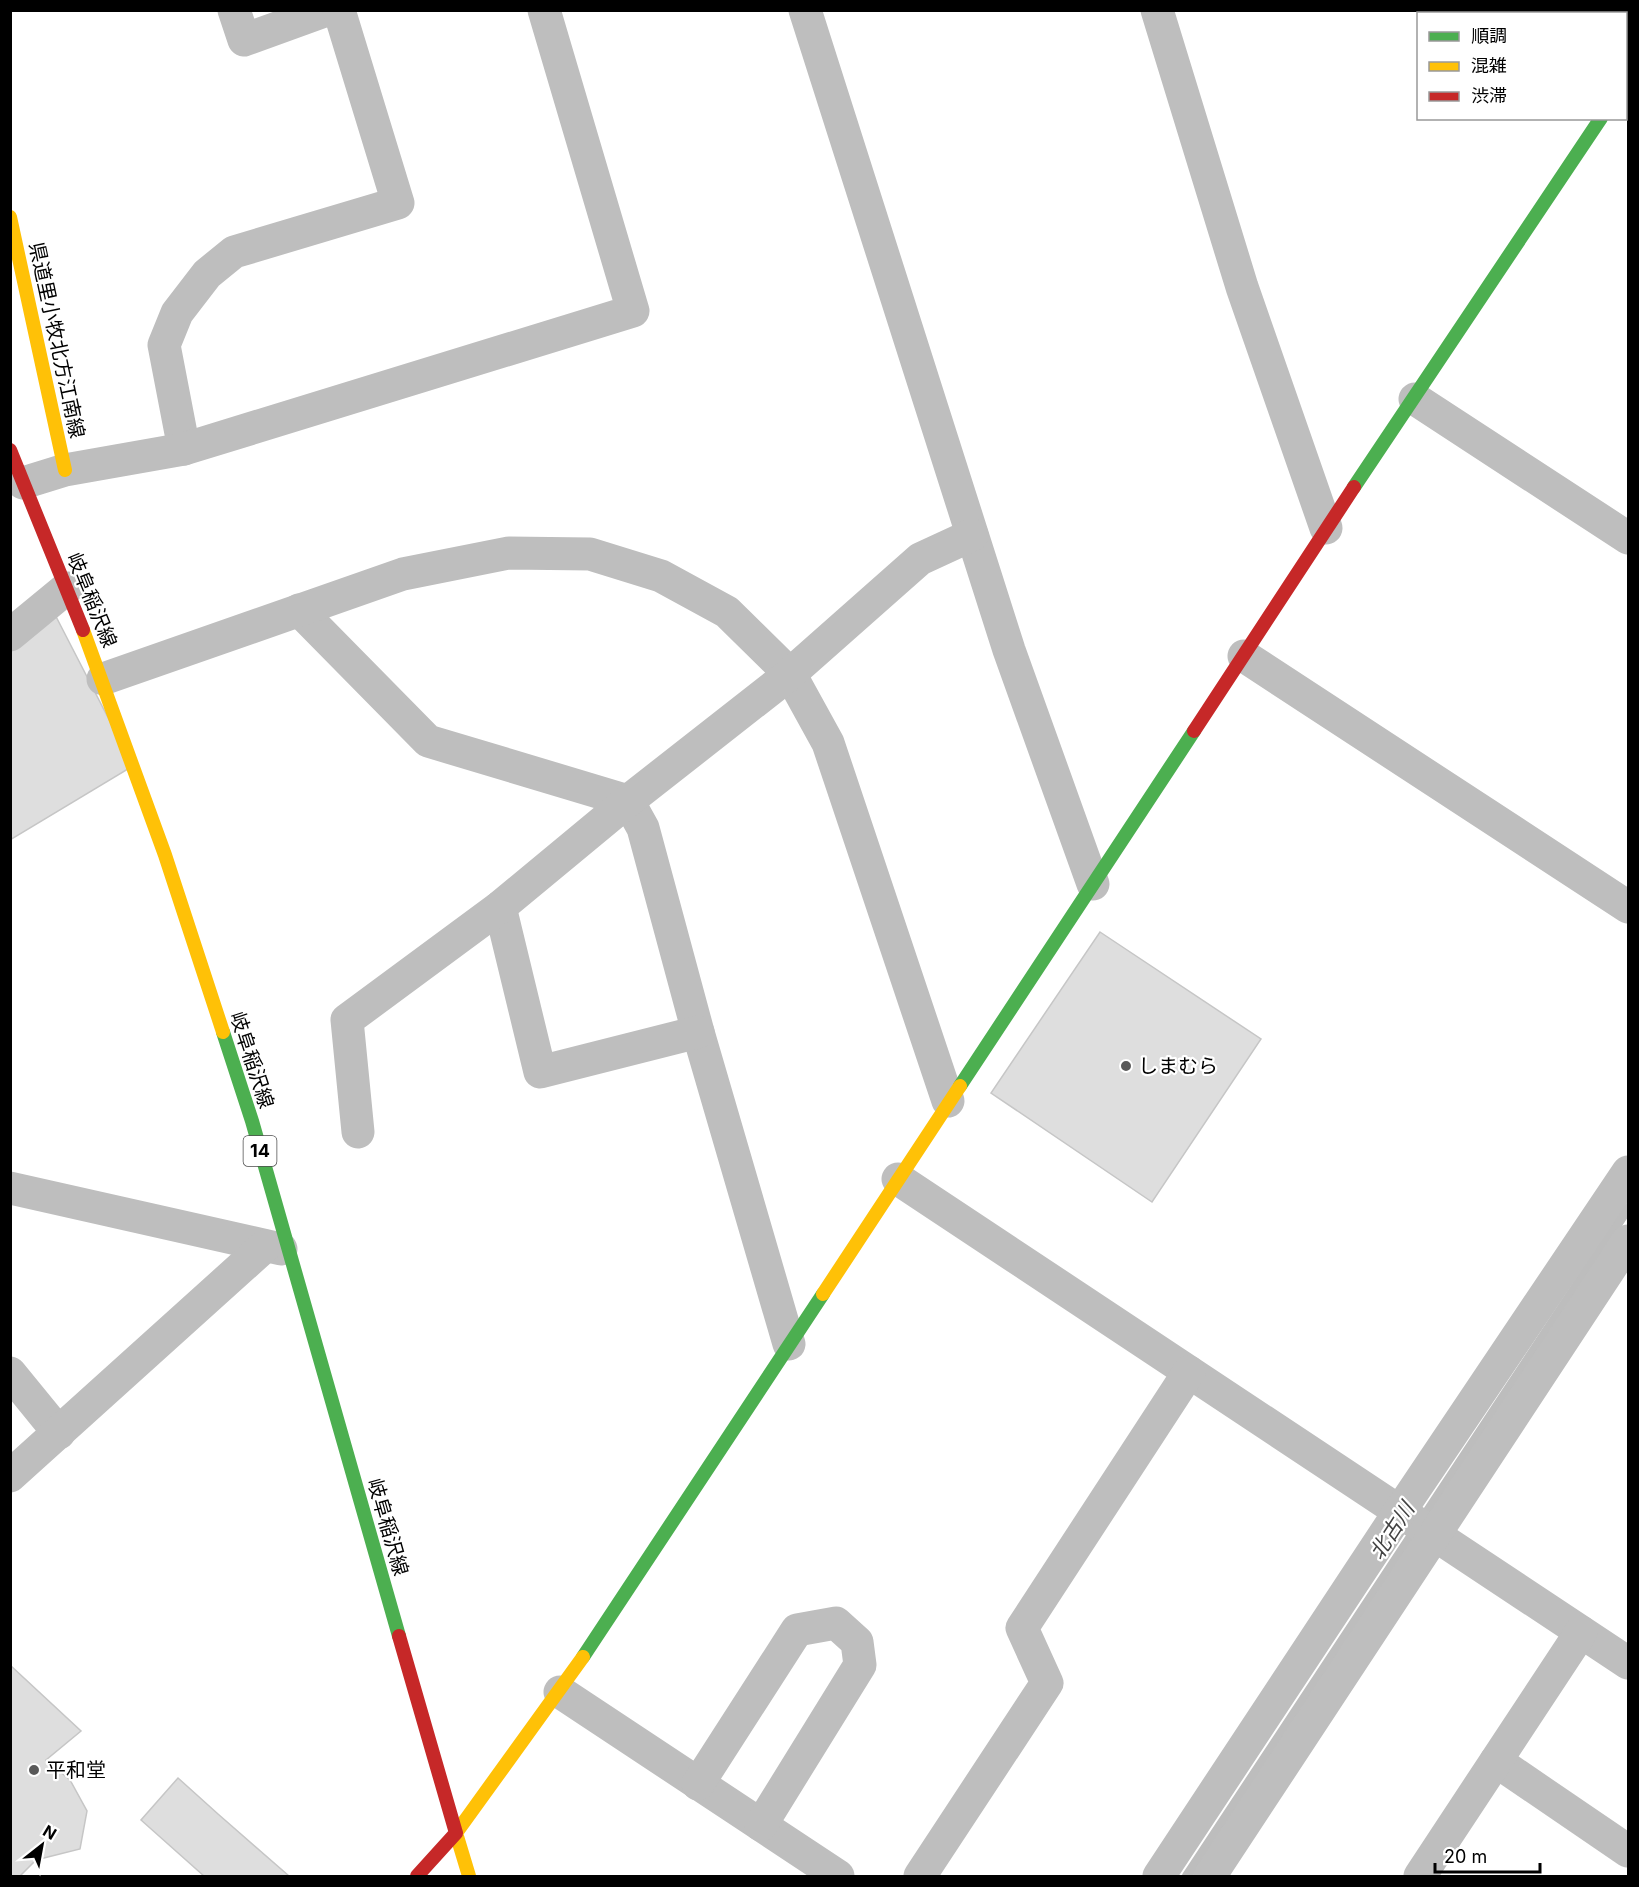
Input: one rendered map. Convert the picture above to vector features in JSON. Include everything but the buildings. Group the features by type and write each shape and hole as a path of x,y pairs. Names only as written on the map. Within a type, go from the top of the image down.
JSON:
{"street":[{"path":"234,10 244,40 327,10"},
{"path":"184,449 164,345 177,313 207,274 234,252 398,202 339,10"},
{"path":"23,483 65,470 184,449 633,311 544,10"},
{"path":"805,10 1009,650 1094,884"},
{"path":"1157,10 1242,287 1326,528"},
{"path":"417,1876 456,1833 560,1692 948,1101 1094,884 1326,528 1415,399 1600,120"},
{"name":"県道里小牧北方江南線","path":"10,217 65,470"},
{"path":"1415,399 1629,538"},
{"name":"岐阜稲沢線","path":"10,450 103,679 165,855 252,1121 278,1248 469,1876"},
{"path":"358,1132 347,1020 500,907 628,801 790,674 920,559 972,535"},
{"path":"103,679 403,574 497,555 509,553 590,554 661,576 727,612 790,674 828,743 948,1101"},
{"path":"10,635 67,588"},
{"path":"299,610 428,741 628,801 643,828 698,1032 789,1344"},
{"path":"1244,656 1629,907"},
{"path":"500,907 540,1072 698,1032"},
{"path":"1210,1876 1417,1523 1629,1172"},
{"path":"898,1179 1629,1664"},
{"path":"10,1188 278,1248"},
{"path":"1159,1876 1417,1523 1629,1241"},
{"path":"10,1476 278,1248"},
{"path":"920,1876 1047,1683 1022,1628 1189,1372"},
{"path":"10,1373 59,1433"},
{"path":"698,1784 797,1630 836,1623 857,1642 860,1665 761,1825"},
{"path":"1420,1876 1581,1632"},
{"path":"560,1692 838,1876"},
{"path":"1496,1761 1629,1851"}],"waterway":[{"name":"北古川","path":"1187,1876 1628,1208"}],"traffic: fast":[{"path":"1354,487 1600,120"},
{"path":"960,1086 1194,731"},
{"path":"223,1032 252,1121 399,1636"},
{"path":"583,1657 823,1294"}],"traffic: slow":[{"path":"10,217 65,470"},
{"path":"83,630 165,855 223,1032"},
{"path":"823,1294 960,1086"},
{"path":"469,1876 456,1833 583,1657"}],"traffic: jam":[{"path":"10,450 83,630"},
{"path":"1194,731 1354,487"},
{"path":"399,1636 456,1833 417,1876"}],"place":[{"name":"しまむら","path":"1126,1066"},
{"name":"平和堂","path":"34,1770"}]}
